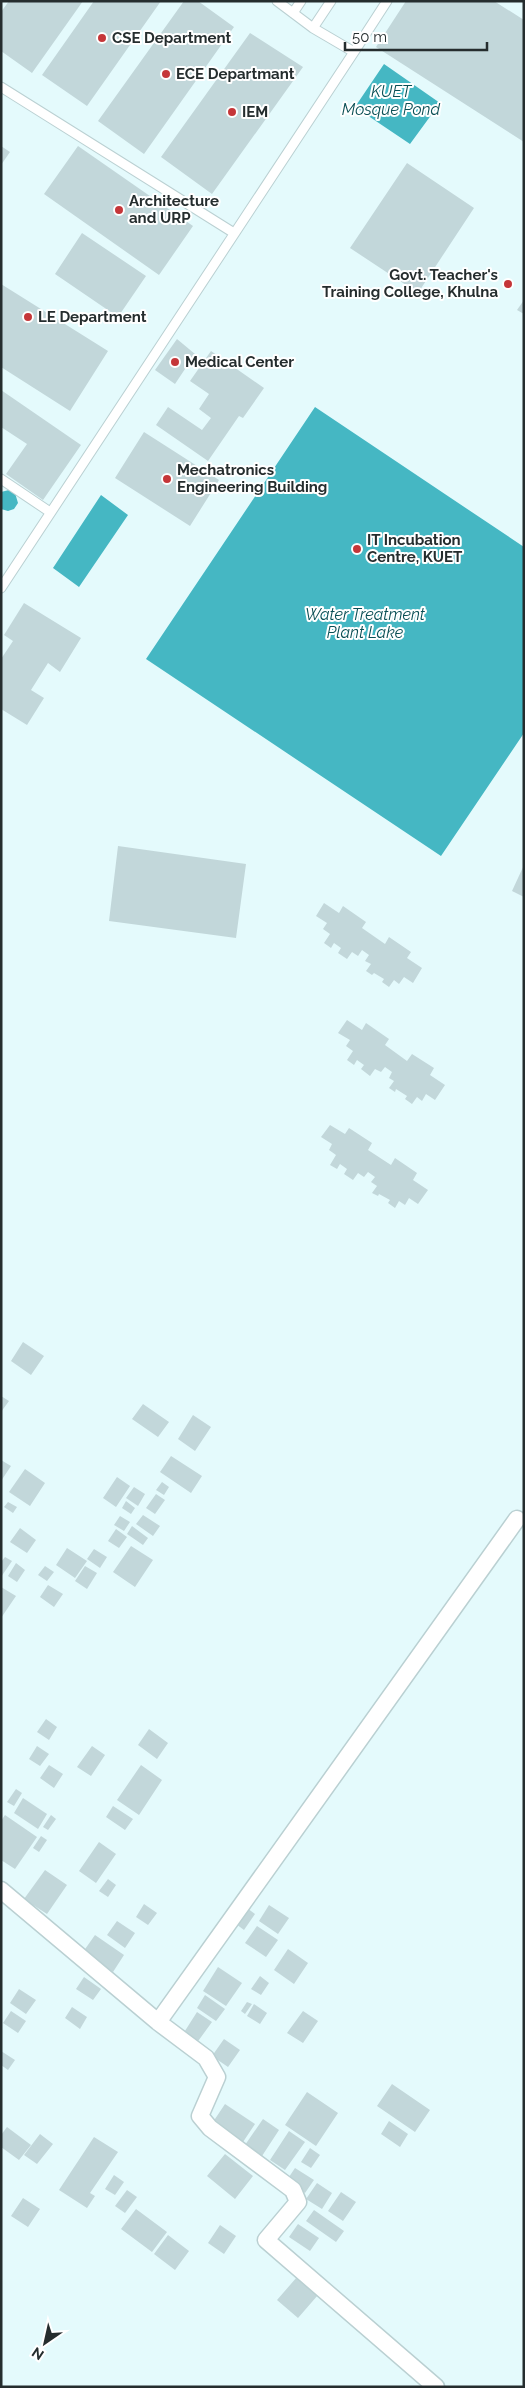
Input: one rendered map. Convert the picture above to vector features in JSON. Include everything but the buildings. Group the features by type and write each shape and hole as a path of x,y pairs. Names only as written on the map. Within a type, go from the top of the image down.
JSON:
{"street":[{"path":"158,2022 517,1519"},
{"path":"1,1890 158,2022 206,2058 217,2077 200,2116 210,2128 293,2190 298,2202 266,2240 436,2387"}],"lane":[{"path":"277,1 313,28 354,52"},
{"path":"293,13 301,1"},
{"path":"313,28 331,1"},
{"path":"1,588 387,1"},
{"path":"1,86 234,233"},
{"path":"1,479 50,512"}],"water":[{"name":"KUET Mosque Pond","path":"384,64 440,103 410,144 355,107"},
{"name":"Water Treatment Plant Lake","path":"315,407 524,547 524,733 441,856 146,659"},
{"path":"9,490 15,493 18,503 14,509 8,511 1,509 1,492"},
{"path":"101,495 128,515 79,587 53,568"}],"place":[{"name":"CSE Department","path":"102,38"},
{"name":"ECE Departmant","path":"166,74"},
{"name":"IEM","path":"232,112"},
{"name":"Architecture and URP","path":"119,210"},
{"name":"Govt. Teacher's Training College, Khulna","path":"508,284"},
{"name":"LE Department","path":"28,317"},
{"name":"Medical Center","path":"175,362"},
{"name":"Mechatronics Engineering Building","path":"167,479"},
{"name":"IT Incubation Centre, KUET","path":"357,549"}]}
